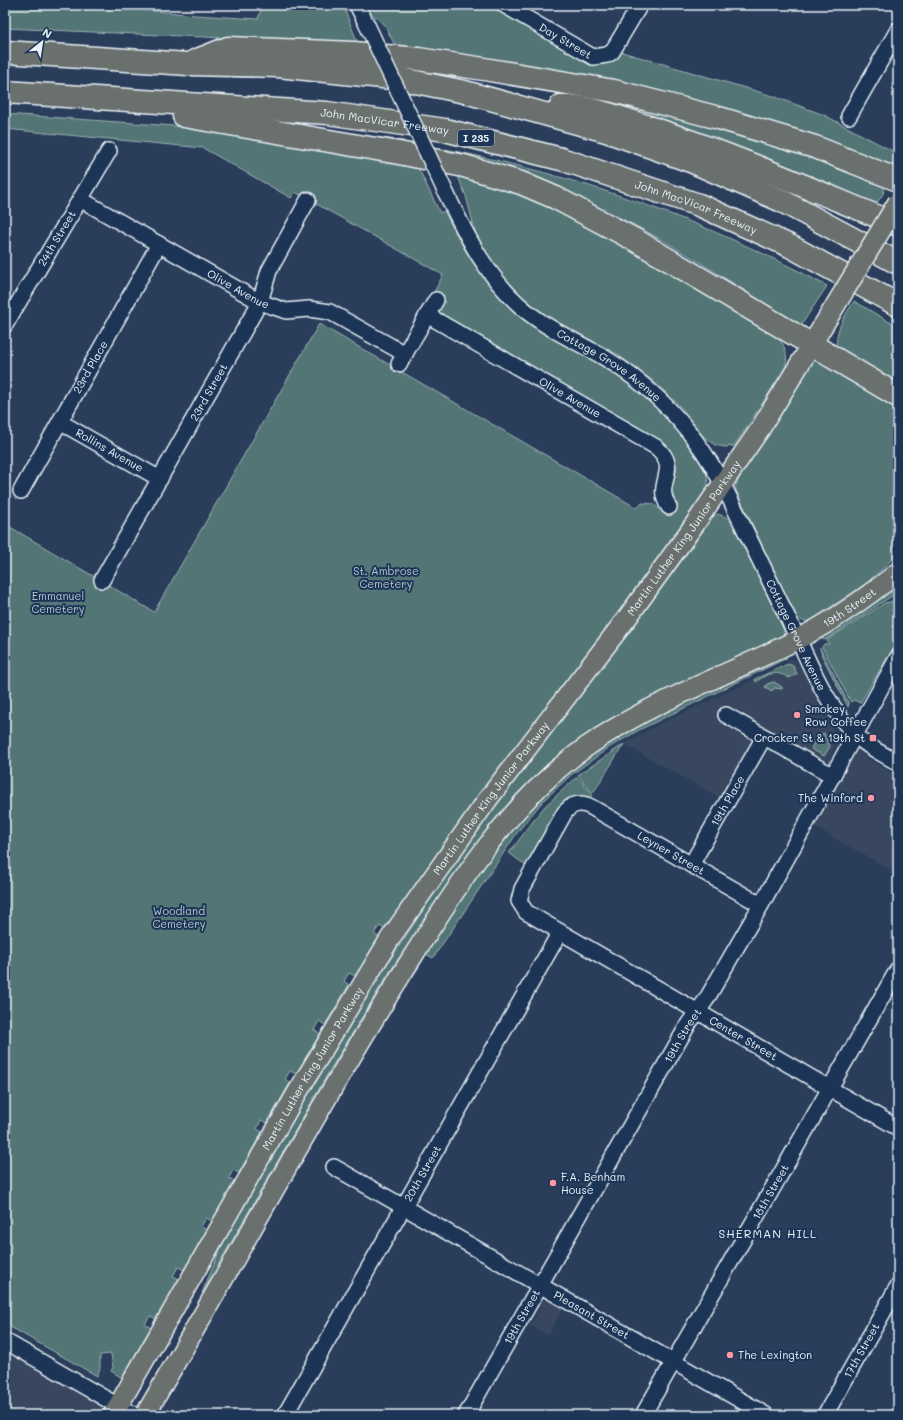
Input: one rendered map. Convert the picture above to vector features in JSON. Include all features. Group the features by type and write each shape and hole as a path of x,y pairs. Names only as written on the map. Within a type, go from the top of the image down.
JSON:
{"highway":[{"path":"188,64 228,48 354,53 418,59 484,69 614,91 719,118 815,147 898,180"},
{"path":"5,52 188,64 278,66 401,79 465,92 527,108 643,143 712,169 782,201 898,263"},
{"name":"John MacVicar Freeway","path":"5,92 327,113 445,130 561,159 699,205 790,246 898,305"},
{"path":"58,95 398,153 464,166 520,183 598,219 682,267 898,396"},
{"path":"527,108 571,106 628,120 731,156 898,225"},
{"path":"867,288 898,313"}],"main road":[{"name":"Martin Luther King Junior Parkway","path":"122,1412 297,1093 391,937 488,799 627,618 723,484 760,429 898,202"},
{"name":"19th Street","path":"798,639 847,610 898,572"},
{"path":"145,1415 366,1032 433,925 500,830 531,795 553,774 570,759 610,731 650,709 798,639"}],"street":[{"name":"Cottage Grove Avenue","path":"357,5 475,252 497,283 510,297 541,322 604,357 640,382 685,427 700,447 723,484 798,639 830,700 854,734 866,744 898,763"},
{"name":"Day Street","path":"504,5 593,57 607,55 617,46 640,5"},
{"path":"849,116 898,30"},
{"name":"24th Street","path":"5,325 108,150"},
{"name":"Olive Avenue","path":"80,199 260,302 286,311 309,309 330,312 402,359 427,315 656,447 668,463 662,493 669,507"},
{"name":"23rd Street","path":"102,580 260,302 269,271 308,200"},
{"name":"23rd Place","path":"20,491 159,244"},
{"path":"427,315 436,300"},
{"name":"Rollins Avenue","path":"60,422 160,479"},
{"name":"19th Street","path":"466,1415 689,1023 698,1012 761,904 898,657"},
{"path":"726,715 833,776"},
{"name":"19th Place","path":"691,865 764,737"},
{"name":"Leyner Street","path":"526,912 519,901 522,889 565,812 575,804 591,807 761,904"},
{"name":"Center Street","path":"526,912 898,1128"},
{"name":"20th Street","path":"285,1415 560,932"},
{"name":"18th Street","path":"643,1415 898,969"},
{"name":"Pleasant Street","path":"334,1167 766,1415"},
{"name":"17th Street","path":"825,1415 898,1286"},
{"path":"5,1341 122,1412"}],"shaded area":[{"path":"790,659 795,660 801,668 819,705 839,736 828,763 826,764 763,729 723,800 624,744 660,724 788,664"},
{"path":"857,751 863,752 866,758 898,776 898,874 813,826 839,781 841,772 853,753"},
{"path":"547,1297 564,1307 548,1335 527,1323 533,1322 541,1306 539,1303 541,1299"},
{"path":"9,1350 119,1406 113,1415 5,1415 5,1356"}],"green space":[{"path":"5,5 45,7 96,5 195,15 258,19 261,9 265,5 343,5 358,44 5,28"},
{"path":"367,5 489,5 591,64 608,62 622,52 773,96 824,115 898,154 898,163 888,164 397,50 386,27 370,12"},
{"path":"564,92 590,94 766,138 885,184 883,194 876,204 696,132"},
{"path":"5,114 218,129 415,161 440,213 444,211 467,253 494,292 517,314 546,335 587,357 639,392 663,415 685,440 706,472 708,482 705,492 608,627 468,809 385,929 379,926 374,934 380,938 355,976 349,973 344,981 349,985 325,1025 319,1021 314,1030 320,1034 296,1074 290,1071 285,1079 290,1083 267,1123 261,1120 257,1129 262,1132 239,1173 233,1170 229,1178 235,1181 212,1221 206,1218 201,1227 207,1230 184,1270 178,1267 173,1276 179,1279 156,1319 150,1316 145,1324 151,1328 122,1378 111,1371 113,1367 111,1354 100,1355 100,1368 97,1376 5,1324 5,524 154,612 319,324 637,508 642,503 653,504 667,515 675,502 670,493 677,468 670,454 435,313 432,296 443,275 295,192 291,198 203,148 5,129"},
{"path":"361,135 404,141 407,147 360,138"},
{"path":"445,149 544,173 641,203 736,241 827,286 800,327 704,265 644,230 620,218 572,198 448,157"},
{"path":"456,172 536,197 636,249 779,339 784,346 786,353 785,369 734,446 725,447 715,445 702,435 681,407 652,380 617,354 541,313 517,292 495,266 477,238 466,196"},
{"path":"854,301 898,327 898,387 837,347 837,335 839,329 844,317"},
{"path":"817,358 898,403 898,554 868,582 810,621 806,621 801,620 796,616 735,488 740,476 812,362"},
{"path":"718,514 728,518 733,525 784,630 783,635 608,720 548,763 512,799 461,865 387,976 330,1070 202,1293 224,1240 300,1107 381,973 447,874 509,786 610,657 682,560 704,525 712,517"},
{"path":"898,588 898,592 825,640 822,639 827,633"},
{"path":"898,600 898,640 860,703 854,700 851,702 822,647 824,644 829,644 827,640 885,603"},
{"path":"820,648 849,704 848,707 822,656"},
{"path":"787,658 641,729 610,747 571,775 543,801 519,830 433,958 426,954 468,889 514,827 549,790 574,769 600,750 656,717 685,702 774,662"},
{"path":"788,664 793,666 797,674 789,678 776,673 764,676 756,682 755,679"},
{"path":"774,682 782,687 782,689 774,688 772,691 765,687 767,684"},
{"path":"824,733 830,746 824,756 811,749 817,736"},
{"path":"624,744 593,793 578,775"},
{"path":"577,777 592,794 589,800 586,799 528,866 525,865 509,853 544,807"}],"place":[{"name":"Smokey Row Coffee","path":"797,715"},
{"name":"Crocker St & 19th St","path":"873,738"},
{"name":"The Winford","path":"871,798"},
{"name":"F.A. Benham House","path":"553,1183"},
{"name":"The Lexington","path":"730,1355"}],"district":[{"name":"SHERMAN HILL","path":"768,1234"}],"park label":[{"name":"St. Ambrose Cemetery","path":"386,577"},
{"name":"Emmanuel Cemetery","path":"58,602"},
{"name":"Woodland Cemetery","path":"179,917"}]}
